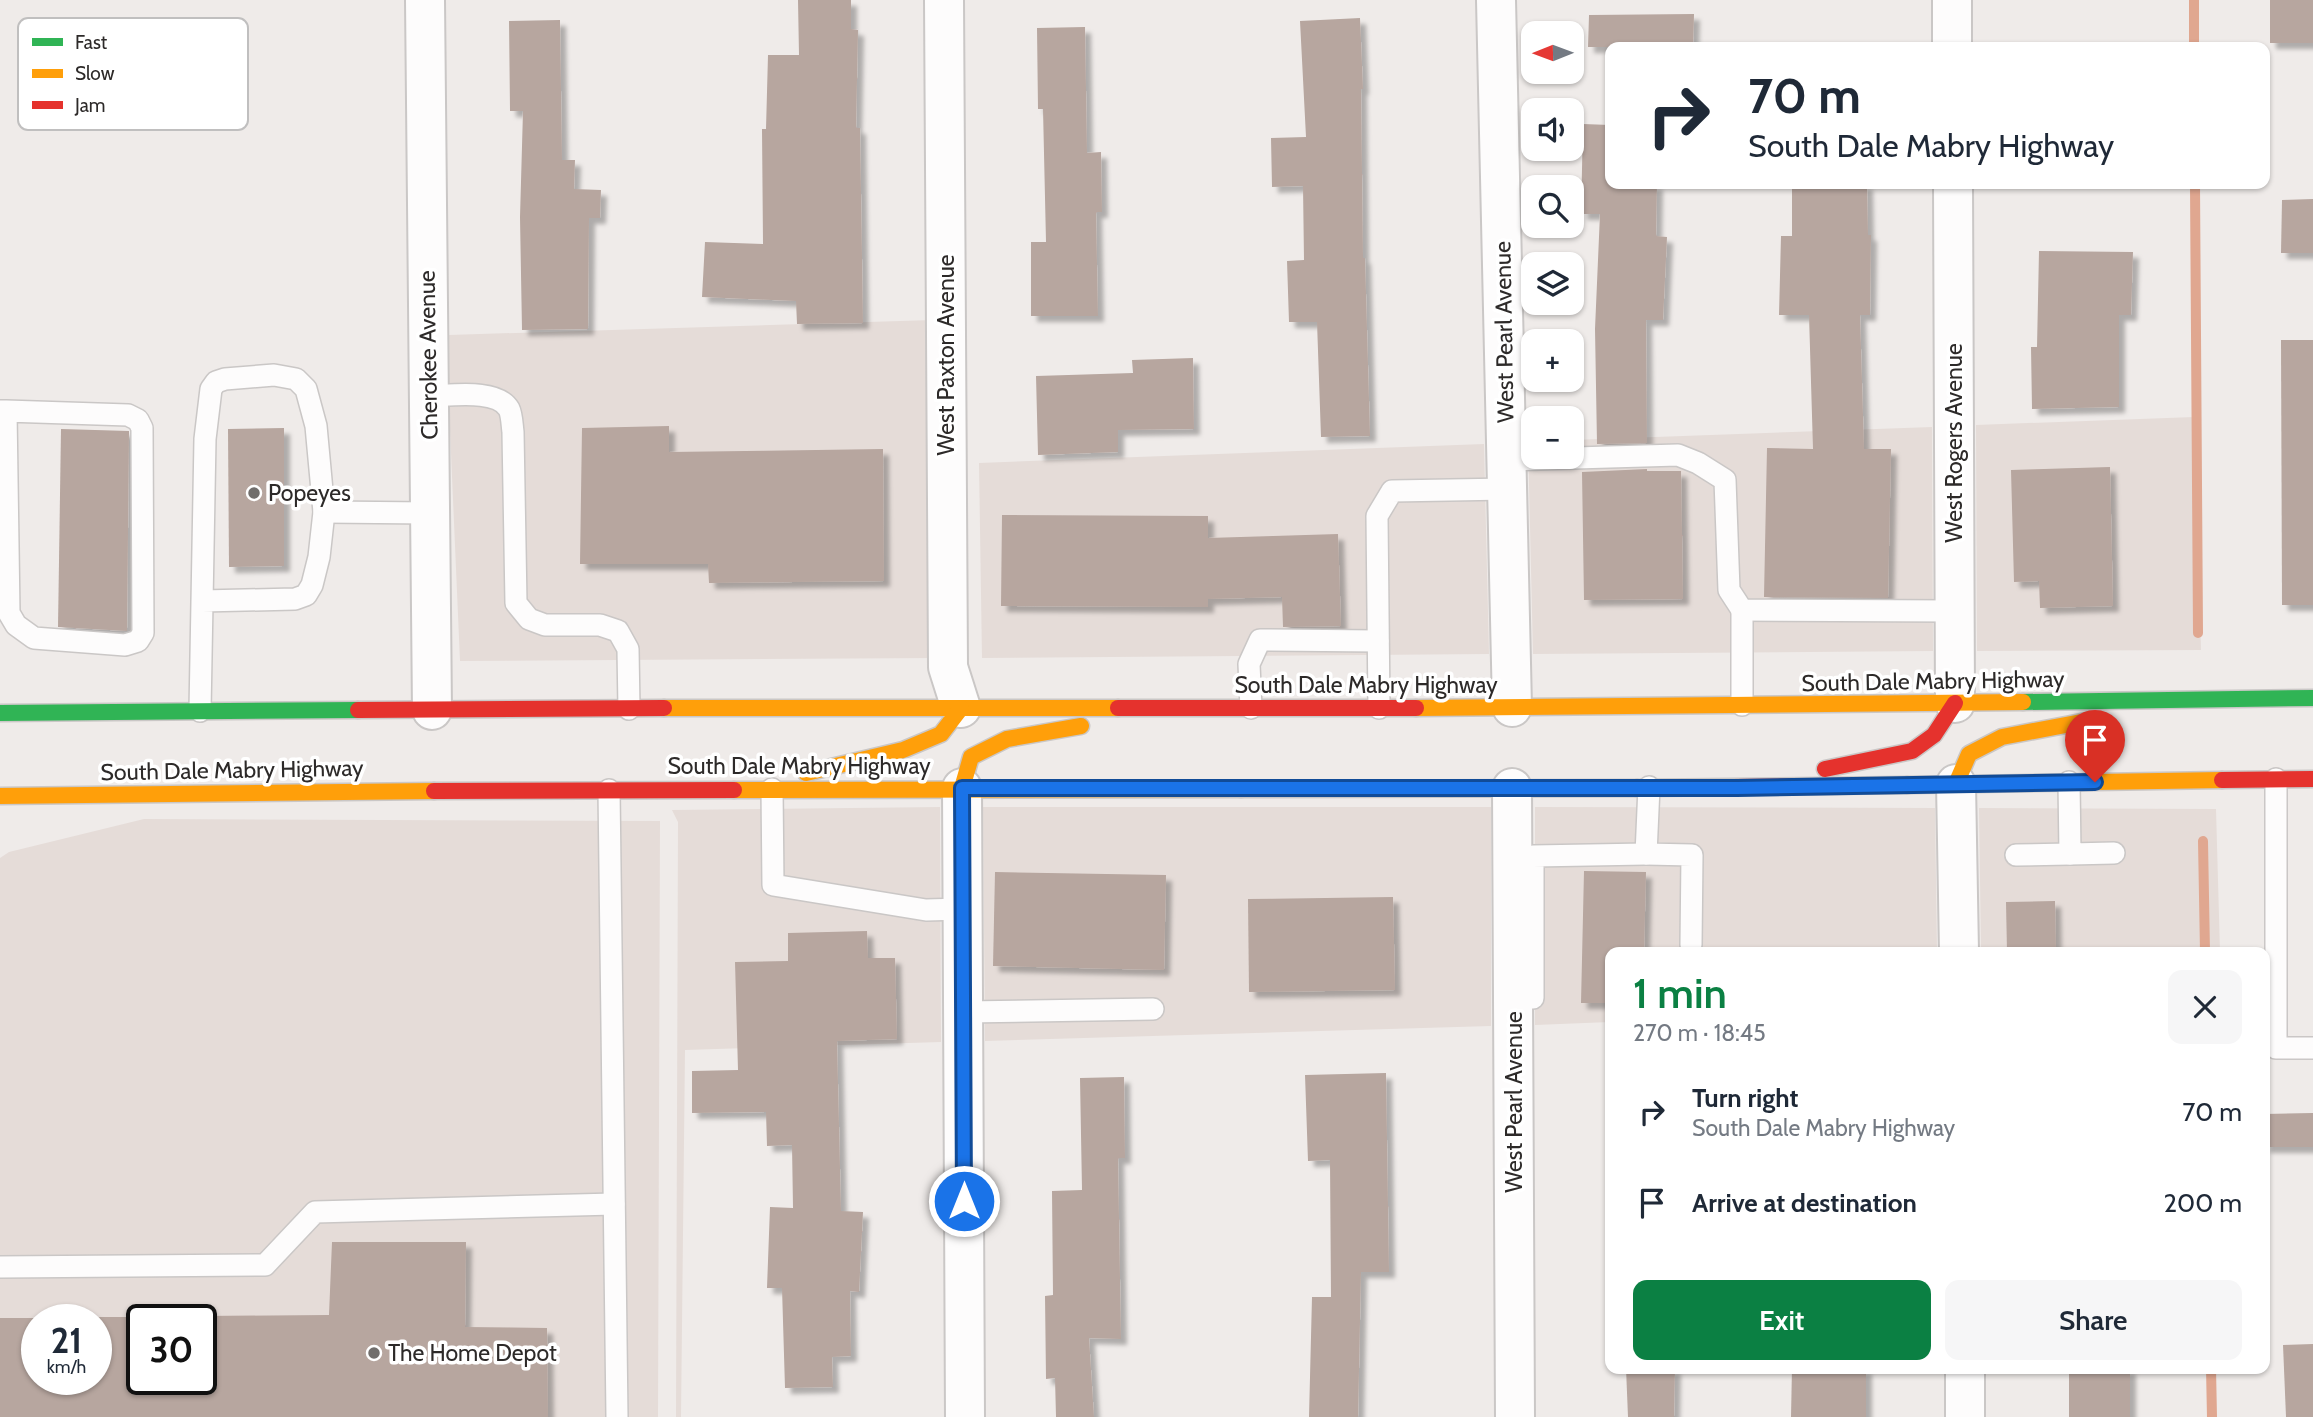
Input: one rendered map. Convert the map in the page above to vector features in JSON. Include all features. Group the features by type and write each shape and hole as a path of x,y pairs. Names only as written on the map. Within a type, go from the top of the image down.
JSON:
{"main road":[{"name":"South Dale Mabry Highway","path":"0,713 432,709 1379,708 2313,698"},
{"path":"1956,784 1969,754 2003,737 2194,701"},
{"path":"1737,788 1912,751 1934,735 1955,703"},
{"path":"736,789 903,750 941,734 961,708"},
{"path":"962,788 971,758 1007,739 1186,708"},
{"name":"South Dale Mabry Highway","path":"0,796 736,789 1737,788 2313,779"}],"street":[{"name":"Cherokee Avenue","path":"425,0 432,709"},
{"name":"West Paxton Avenue","path":"944,0 948,667 961,708"},
{"name":"West Pearl Avenue","path":"1496,0 1512,707"},
{"path":"1952,0 1952,42"},
{"name":"West Rogers Avenue","path":"1953,189 1955,703"},
{"path":"1956,784 1959,947"},
{"path":"962,788 965,1417"},
{"name":"West Pearl Avenue","path":"1512,788 1515,1417"},
{"path":"1965,1374 1965,1417"}],"lane":[{"path":"200,711 202,601 205,439 211,389 216,382 225,379 274,375 296,379 306,388 316,426 324,512 319,557 312,585 306,595 295,599 202,601"},
{"path":"428,396 483,395 498,399 509,410 513,432 516,603 529,619 545,625 600,625 618,631 628,649 629,709"},
{"path":"3,411 128,415 138,420 142,428 143,633 138,640 125,645 34,638 16,625 9,613 3,411"},
{"path":"1379,708 1377,516 1392,491 1678,455 1698,463 1725,480 1729,590 1742,610 1742,705"},
{"path":"324,512 430,513"},
{"path":"1742,610 1954,611"},
{"path":"1251,708 1249,664 1260,640 1378,641"},
{"path":"2276,779 2276,1048 2313,1048"},
{"path":"2069,782 2070,854"},
{"path":"1646,854 1649,788"},
{"path":"772,789 773,885 926,910 962,909"},
{"path":"609,790 617,1417"},
{"path":"2016,855 2114,853"},
{"path":"1514,998 1533,998 1533,856 1692,855 1691,945"},
{"path":"962,1012 1153,1009"},
{"path":"0,1267 265,1265 314,1212 614,1204"}],"shaded area":[{"path":"933,320 938,658 460,661 450,430 449,335"},
{"path":"2194,417 2201,650 1977,651 1976,425"},
{"path":"1932,427 1933,651 1533,654 1529,469 1584,469 1584,440"},
{"path":"1484,444 1489,654 982,658 979,463"},
{"path":"940,807 941,1042 685,1050 681,1417 676,1417 678,822 672,810"},
{"path":"983,807 1491,807 1491,1026 985,1041"},
{"path":"1535,807 1935,808 1937,947 1605,947 1605,1022 1535,1025"},
{"path":"1979,808 2216,809 2220,947 1981,947"},
{"path":"144,819 660,821 658,1417 0,1417 0,858 9,852"}],"building":[{"path":"798,0 851,0 851,29 858,30 856,128 860,128 863,323 797,324 796,301 702,297 705,242 763,244 762,129 766,129 768,55 799,55"},
{"path":"2270,0 2313,0 2313,43 2270,43"},
{"path":"1694,14 1693,42 1605,42 1605,47 1588,47 1589,15"},
{"path":"1360,18 1363,89 1363,258 1370,436 1321,437 1317,322 1289,322 1287,261 1304,260 1303,186 1272,187 1271,138 1306,137 1300,21"},
{"path":"560,20 562,160 575,160 574,189 601,190 600,218 589,218 588,329 522,330 520,217 523,111 510,111 509,21"},
{"path":"1085,27 1087,153 1101,152 1102,212 1096,212 1098,316 1031,316 1031,242 1046,242 1043,109 1038,109 1037,28"},
{"path":"1584,124 1605,125 1605,189 1657,189 1656,236 1667,237 1663,320 1646,320 1647,443 1597,444 1595,329 1600,214 1584,214 1584,175 1582,175"},
{"path":"1792,189 1867,189 1868,235 1871,235 1870,315 1860,315 1864,449 1891,449 1888,598 1764,597 1767,448 1813,449 1809,315 1779,315 1781,236 1792,236"},
{"path":"2313,199 2313,253 2281,253 2282,200"},
{"path":"2039,251 2133,252 2131,315 2119,315 2119,407 2032,409 2031,347 2037,347"},
{"path":"2281,340 2313,340 2313,605 2282,605"},
{"path":"1193,358 1194,429 1118,430 1118,452 1038,455 1036,376 1133,373 1132,360"},
{"path":"669,426 669,452 883,449 884,581 709,583 708,564 580,564 582,428"},
{"path":"284,428 284,566 229,567 228,429"},
{"path":"61,429 129,431 127,631 58,627"},
{"path":"2110,467 2113,606 2040,608 2039,581 2014,582 2011,470"},
{"path":"1647,469 1681,471 1683,599 1584,600 1582,472"},
{"path":"1002,515 1208,516 1208,538 1338,534 1341,626 1283,627 1282,597 1208,599 1208,607 1001,606"},
{"path":"1584,871 1646,872 1644,947 1605,947 1605,1003 1581,1003"},
{"path":"995,872 1166,875 1164,970 993,966"},
{"path":"1393,897 1395,990 1249,992 1248,899"},
{"path":"2055,901 2056,947 2007,947 2006,902"},
{"path":"867,931 868,958 895,958 897,1039 837,1041 841,1211 863,1212 859,1292 850,1291 851,1356 832,1357 833,1387 785,1388 782,1288 767,1288 770,1207 793,1208 792,1145 767,1146 766,1112 692,1113 692,1071 738,1070 735,962 788,961 788,933"},
{"path":"1386,1073 1389,1272 1361,1272 1358,1417 1309,1417 1312,1297 1331,1297 1330,1160 1308,1161 1305,1075"},
{"path":"1124,1077 1125,1158 1118,1158 1121,1339 1089,1338 1094,1417 1056,1417 1055,1378 1046,1379 1045,1296 1053,1295 1052,1191 1082,1190 1080,1078"},
{"path":"2313,1113 2313,1147 2270,1147 2270,1114"},
{"name":"The Home Depot","path":"332,1242 466,1242 465,1327 547,1328 548,1417 0,1417 0,1318 21,1318 21,1395 112,1395 112,1317 126,1317 126,1395 217,1395 217,1316 329,1315"},
{"path":"2313,1344 2313,1417 2286,1417 2283,1345"},
{"path":"1626,1374 1675,1374 1674,1417 1628,1417"},
{"path":"1792,1374 1866,1374 1866,1417 1791,1417"},
{"path":"2069,1374 2130,1374 2130,1417 2069,1417"}],"waterway":[{"path":"2194,0 2194,42"},
{"path":"2195,189 2198,633"},
{"path":"2203,841 2205,947"},
{"path":"2211,1374 2212,1417"}],"traffic: fast":[{"path":"2023,702 2313,698"},
{"path":"0,713 358,710"},
{"path":"1241,789 1637,788"}],"traffic: slow":[{"path":"1416,708 2023,702"},
{"path":"664,708 1118,708"},
{"path":"806,773 903,750 941,734 961,708"},
{"path":"1956,784 1969,754 2002,737 2092,720"},
{"path":"962,788 971,757 1007,739 1081,726"},
{"path":"1907,785 2222,780"},
{"path":"734,790 1241,789"},
{"path":"0,796 434,791"}],"traffic: jam":[{"path":"1825,769 1912,751 1934,735 1955,703"},
{"path":"358,710 664,708"},
{"path":"1118,708 1416,708"},
{"path":"2222,780 2313,779"},
{"path":"1637,788 1907,785"},
{"path":"434,791 734,790"}],"place":[{"name":"Popeyes","path":"254,493"},
{"name":"The Home Depot","path":"374,1353"}],"route":[{"path":"964,1201 962,788 1737,788 2095,782"}]}
